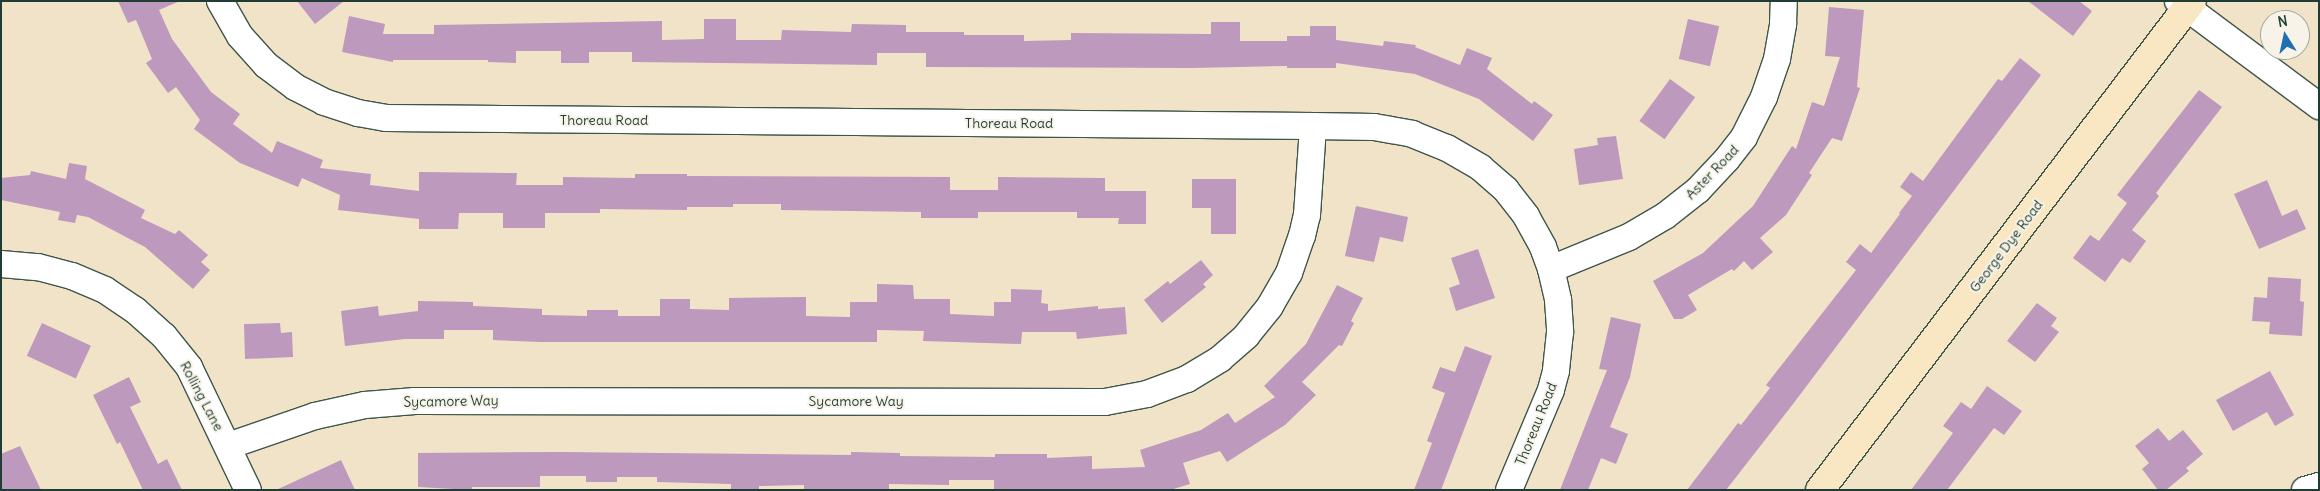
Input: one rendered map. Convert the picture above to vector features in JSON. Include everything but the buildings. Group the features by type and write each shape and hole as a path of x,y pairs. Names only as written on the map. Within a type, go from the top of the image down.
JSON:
{"street":[{"name":"Thoreau Road","path":"220,1 240,36 266,65 295,87 341,108 386,118 1313,126 1374,127 1412,134 1448,148 1481,168 1506,190 1526,216 1543,247 1551,269 1558,300 1560,332 1556,371 1551,390 1509,490"},
{"name":"Aster Road","path":"1551,269 1629,237 1665,216 1698,190 1727,159 1744,137 1764,97 1777,59 1783,24 1784,1"},
{"path":"2186,3 2319,106"},
{"name":"George Dye Road","path":"1820,490 2186,3"},
{"name":"Sycamore Way","path":"228,446 315,416 365,405 415,400 1105,402 1147,394 1187,379 1220,359 1246,336 1270,306 1289,273 1302,236 1307,214 1313,126"},
{"name":"Rolling Lane","path":"1,264 38,267 72,276 105,290 135,310 164,336 188,367 248,490"},
{"path":"2304,490 2319,486"}]}
